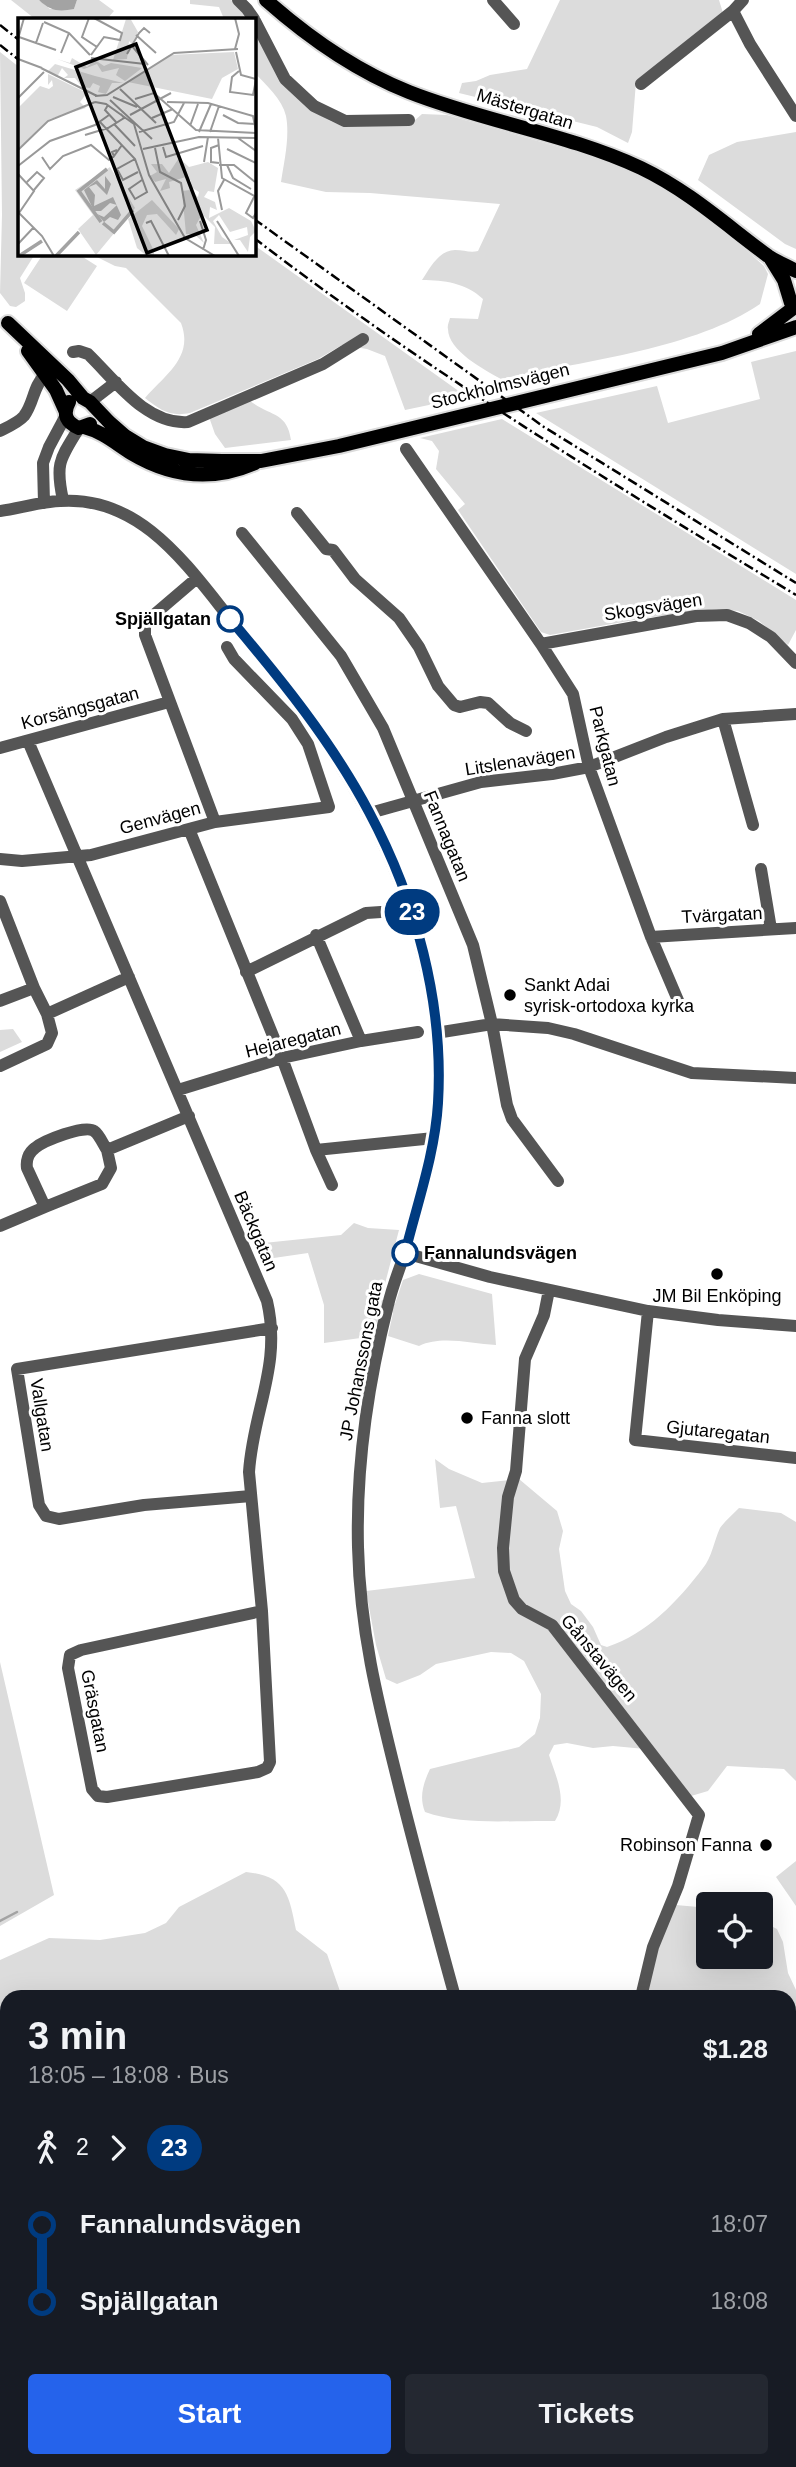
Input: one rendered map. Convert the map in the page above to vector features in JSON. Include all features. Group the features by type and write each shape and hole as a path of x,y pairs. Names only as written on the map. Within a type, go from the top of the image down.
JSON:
{"main road":[{"name":"Mästergatan","path":"267,0 330,50 407,91 593,150 640,168 671,184 712,211 771,257 796,271"},
{"name":"Mästergatan","path":"771,257 794,305"},
{"name":"Stockholmsvägen","path":"746,342 794,305"},
{"name":"Stockholmsvägen","path":"4,318 125,436 143,447 188,460 261,461 339,446 722,353 746,342 796,327"},
{"path":"4,318 56,390 65,414 70,424 82,428 91,423 94,416 89,402 75,398 68,403 65,414"},
{"name":"Stockholmsvägen","path":"82,428 100,431 145,461 164,470 211,474 235,472 261,461"}],"street":[{"path":"238,0 253,18"},
{"path":"493,0 514,24"},
{"path":"641,84 733,11 743,0"},
{"path":"733,11 750,44 795,113"},
{"path":"256,23 285,79 314,106 345,121 409,120"},
{"path":"73,352 88,354 143,407 159,417 188,422 323,364 362,339"},
{"path":"0,431 23,418 32,403 38,382 45,374"},
{"path":"89,402 116,382"},
{"path":"44,503 43,463 65,414"},
{"path":"0,512 63,500 60,461 66,447 82,428"},
{"name":"Parkgatan","path":"406,449 573,694 589,767 651,937 680,1005"},
{"name":"JP Johanssons gata","path":"63,500 93,504 128,514 170,547 197,578 302,708 370,813 413,915 430,985 436,1033 439,1068 434,1138 405,1253 388,1306 367,1410 358,1492 358,1550 362,1619 377,1701 453,1990"},
{"path":"298,513 326,548 333,550 355,579 399,618 419,647 438,686 454,705 460,707 480,702 488,703 510,723 526,731"},
{"name":"Fannagatan","path":"242,533 341,656 383,728 473,945 512,1119 558,1181"},
{"path":"197,578 158,610 145,626 147,645 215,821"},
{"name":"Skogsvägen","path":"541,644 696,616 727,615 749,622 771,637 796,663"},
{"name":"Genvägen","path":"0,859 22,861 78,857 215,821 329,807 308,744 292,719 234,659 227,648"},
{"name":"Korsängsgatan","path":"0,748 169,702"},
{"name":"Litslenavägen","path":"370,813 481,782 589,767 666,737 723,719 796,714"},
{"path":"723,719 753,825"},
{"name":"Bäckgatan","path":"29,741 267,1301 272,1328 270,1368 250,1448 250,1496 262,1611 271,1753 267,1769"},
{"path":"189,829 332,1185"},
{"path":"761,869 771,929"},
{"path":"0,901 47,1014 52,1033 47,1044 0,1066"},
{"path":"246,972 366,913 381,912"},
{"name":"Tvärgatan","path":"651,937 796,928"},
{"path":"316,936 361,1041"},
{"path":"47,1014 129,977"},
{"path":"0,1001 34,988"},
{"path":"436,1033 492,1024 548,1028 692,1073 796,1078"},
{"name":"Hejaregatan","path":"178,1090 282,1058 418,1032"},
{"path":"107,1150 189,1116"},
{"path":"0,1226 102,1184 111,1168 107,1150 95,1131 88,1128 79,1129 36,1147 26,1162 45,1207"},
{"path":"316,1150 434,1138"},
{"path":"405,1253 490,1277 648,1311 796,1326"},
{"name":"Gånstavägen","path":"549,1290 544,1315 525,1359 516,1471 508,1497 503,1548 507,1580 514,1600 522,1609 552,1625 699,1815 678,1886 653,1947 643,1990"},
{"name":"Gjutaregatan","path":"648,1311 635,1440 796,1458"},
{"name":"Vallgatan","path":"250,1496 144,1505 59,1519 47,1517 39,1505 16,1369 272,1328"},
{"name":"Gräsgatan","path":"262,1611 75,1651 70,1656 68,1668 92,1789 98,1796 107,1797 267,1769"}],"shaded area":[{"path":"11,0 39,0 50,9 74,9 77,0 99,0 114,11 108,18 34,18"},
{"path":"39,0 77,0 74,9 55,10"},
{"path":"190,0 231,0 247,18 224,18 219,7 190,4"},
{"path":"560,0 719,0 723,13 636,82 632,132 628,143 597,127 459,93 462,83 527,69"},
{"path":"256,33 303,98 327,119 339,124 414,121 422,114 447,115 601,159 637,174 709,217 764,266 768,274 760,304 703,332 670,343 501,379 468,359 450,337 450,318 478,319 483,299 469,289 454,284 422,280 435,260 444,253 455,250 478,251 500,204 326,192 281,182 287,141 286,116 268,87 256,74"},
{"path":"0,52 18,66 18,256 34,256 20,278 25,301 16,307 10,306 0,293"},
{"path":"796,132 796,249 785,244 698,180 709,155 737,142"},
{"path":"256,246 467,397 405,410 385,356 367,349 342,345 318,359 190,413 166,412 145,398 169,373 181,355 184,335 181,323 126,268 115,266 95,256 256,256"},
{"path":"42,256 81,256 97,266 67,311 24,283"},
{"path":"796,351 796,574 536,413 657,386 668,423 760,399 751,362"},
{"path":"249,400 281,419 286,424 291,440 225,448 215,434 209,417"},
{"path":"502,419 796,600 796,630 788,645 759,621 738,611 716,609 550,635 541,632 458,510 465,504 436,469 439,451 432,441 420,438"},
{"path":"13,1029 22,1042 0,1052 0,1030"},
{"path":"354,1223 368,1228 399,1230 381,1299 385,1301 375,1336 324,1343 324,1305 308,1253 260,1260 254,1244 341,1235"},
{"path":"419,1274 492,1294 496,1345 437,1341 419,1346 388,1336 393,1313 390,1302 395,1304 403,1280"},
{"path":"435,1459 449,1469 482,1483 519,1479 557,1511 563,1531 559,1549 565,1591 571,1604 581,1611 593,1627 601,1645 607,1647 635,1634 672,1604 706,1564 720,1528 739,1508 781,1513 796,1522 796,1781 784,1769 727,1766 708,1791 691,1796 656,1750 613,1746 593,1748 567,1743 554,1745 549,1755 561,1797 555,1821 472,1821 425,1812 423,1790 430,1769 519,1747 535,1734 540,1718 541,1694 524,1661 511,1653 491,1652 436,1664 420,1675 397,1684 386,1679 376,1645 366,1591 475,1578 456,1506 440,1508"},
{"path":"0,1662 54,1895 0,1926"},
{"path":"796,1861 796,1906 776,1877"},
{"path":"246,1872 270,1878 278,1883 288,1897 296,1930 327,1954 340,1990 0,1990 0,1960 49,1938 100,1940 145,1933 166,1923 179,1907"},
{"path":"676,1905 696,1907 696,1969 773,1969 773,1927 777,1929 783,1942 788,1973 796,1990 647,1990 657,1949"}],"waterway":[{"path":"0,1921 17,1912"}],"railway":[{"path":"0,25 18,39"},
{"path":"0,45 18,59"},
{"path":"256,220 544,427 796,583"},
{"path":"256,240 385,334 520,424 796,595"}],"bus line":[{"name":"23","path":"230,619 302,708 360,796 400,880 413,915 430,985 439,1068 434,1138 405,1253"}],"place":[{"name":"Spjällgatan","path":"230,619"},
{"name":"Sankt Adai syrisk-ortodoxa kyrka","path":"510,995"},
{"name":"Fannalundsvägen","path":"405,1253"},
{"name":"JM Bil Enköping","path":"717,1274"},
{"name":"Fanna slott","path":"467,1418"},
{"name":"Robinson Fanna","path":"766,1845"}]}
